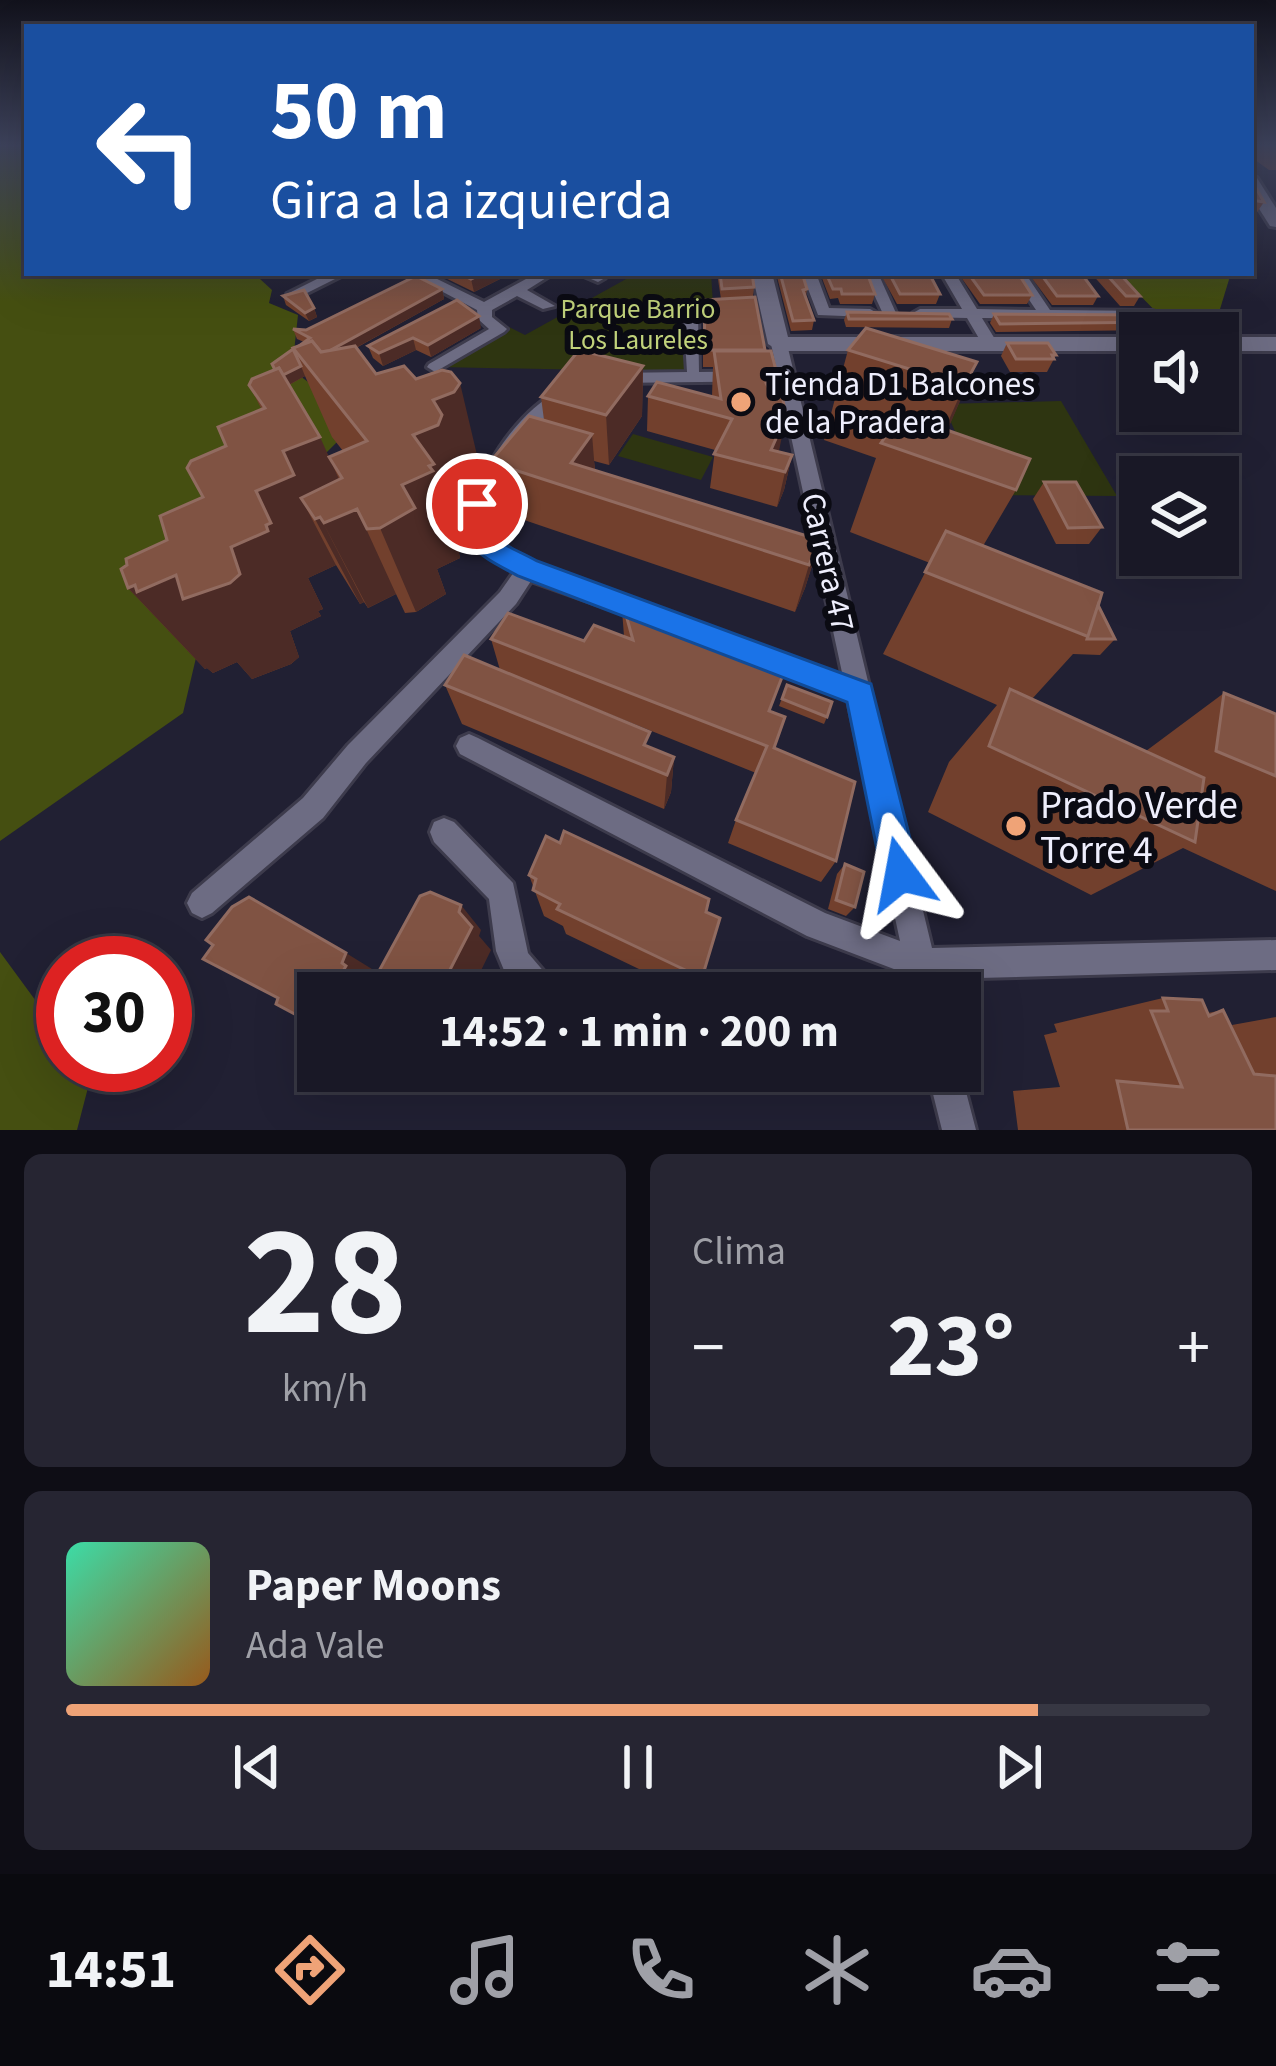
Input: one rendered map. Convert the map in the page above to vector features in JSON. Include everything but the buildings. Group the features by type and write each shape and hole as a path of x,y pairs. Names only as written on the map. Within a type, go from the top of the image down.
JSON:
{"street":[{"path":"294,294 333,276"},
{"path":"400,285 427,276 484,308"},
{"path":"484,308 542,276"},
{"name":"Carrera 47","path":"762,276 787,376 785,422 860,694 923,972"},
{"path":"809,276 823,312 1119,315"},
{"path":"872,276 889,313"},
{"path":"950,276 990,344"},
{"path":"1020,276 1046,314"},
{"path":"517,290 548,306"},
{"path":"446,309 465,299"},
{"path":"1103,301 1114,315"},
{"path":"694,369 690,308 767,305"},
{"path":"435,367 498,331 483,315 484,308"},
{"path":"779,344 1119,344"},
{"path":"1239,344 1276,344"},
{"path":"661,619 528,568 485,545 474,526 486,480 521,450 569,388 589,381 787,376"},
{"path":"202,903 313,808 357,754 508,598 528,568"},
{"path":"749,652 860,694"},
{"path":"469,746 912,972"},
{"path":"444,832 503,893 506,944 524,972"},
{"path":"981,974 1276,955"},
{"path":"950,1092 959,1130"}],"green space":[{"path":"0,197 24,197 24,276 260,276 272,290 269,303 298,315 292,370 359,420 219,560 183,713 0,841"},
{"name":"Parque Barrio Los Laureles","path":"632,276 711,276 713,304 689,305 691,372 439,367 509,327 525,335"},
{"path":"1121,276 1230,276 1219,312 1156,312"},
{"path":"1061,401 1117,496 983,495 943,404"},
{"path":"633,434 713,457 701,480 618,456"},
{"path":"0,952 36,1001 36,1092 87,1092 77,1130 0,1130"}],"place":[{"name":"Tienda D1 Balcones de la Pradera","path":"741,402"},
{"name":"Prado Verde Torre 4","path":"1016,826"}],"route":[{"path":"477,504 474,526 485,545 528,568 860,694 901,874"}]}
